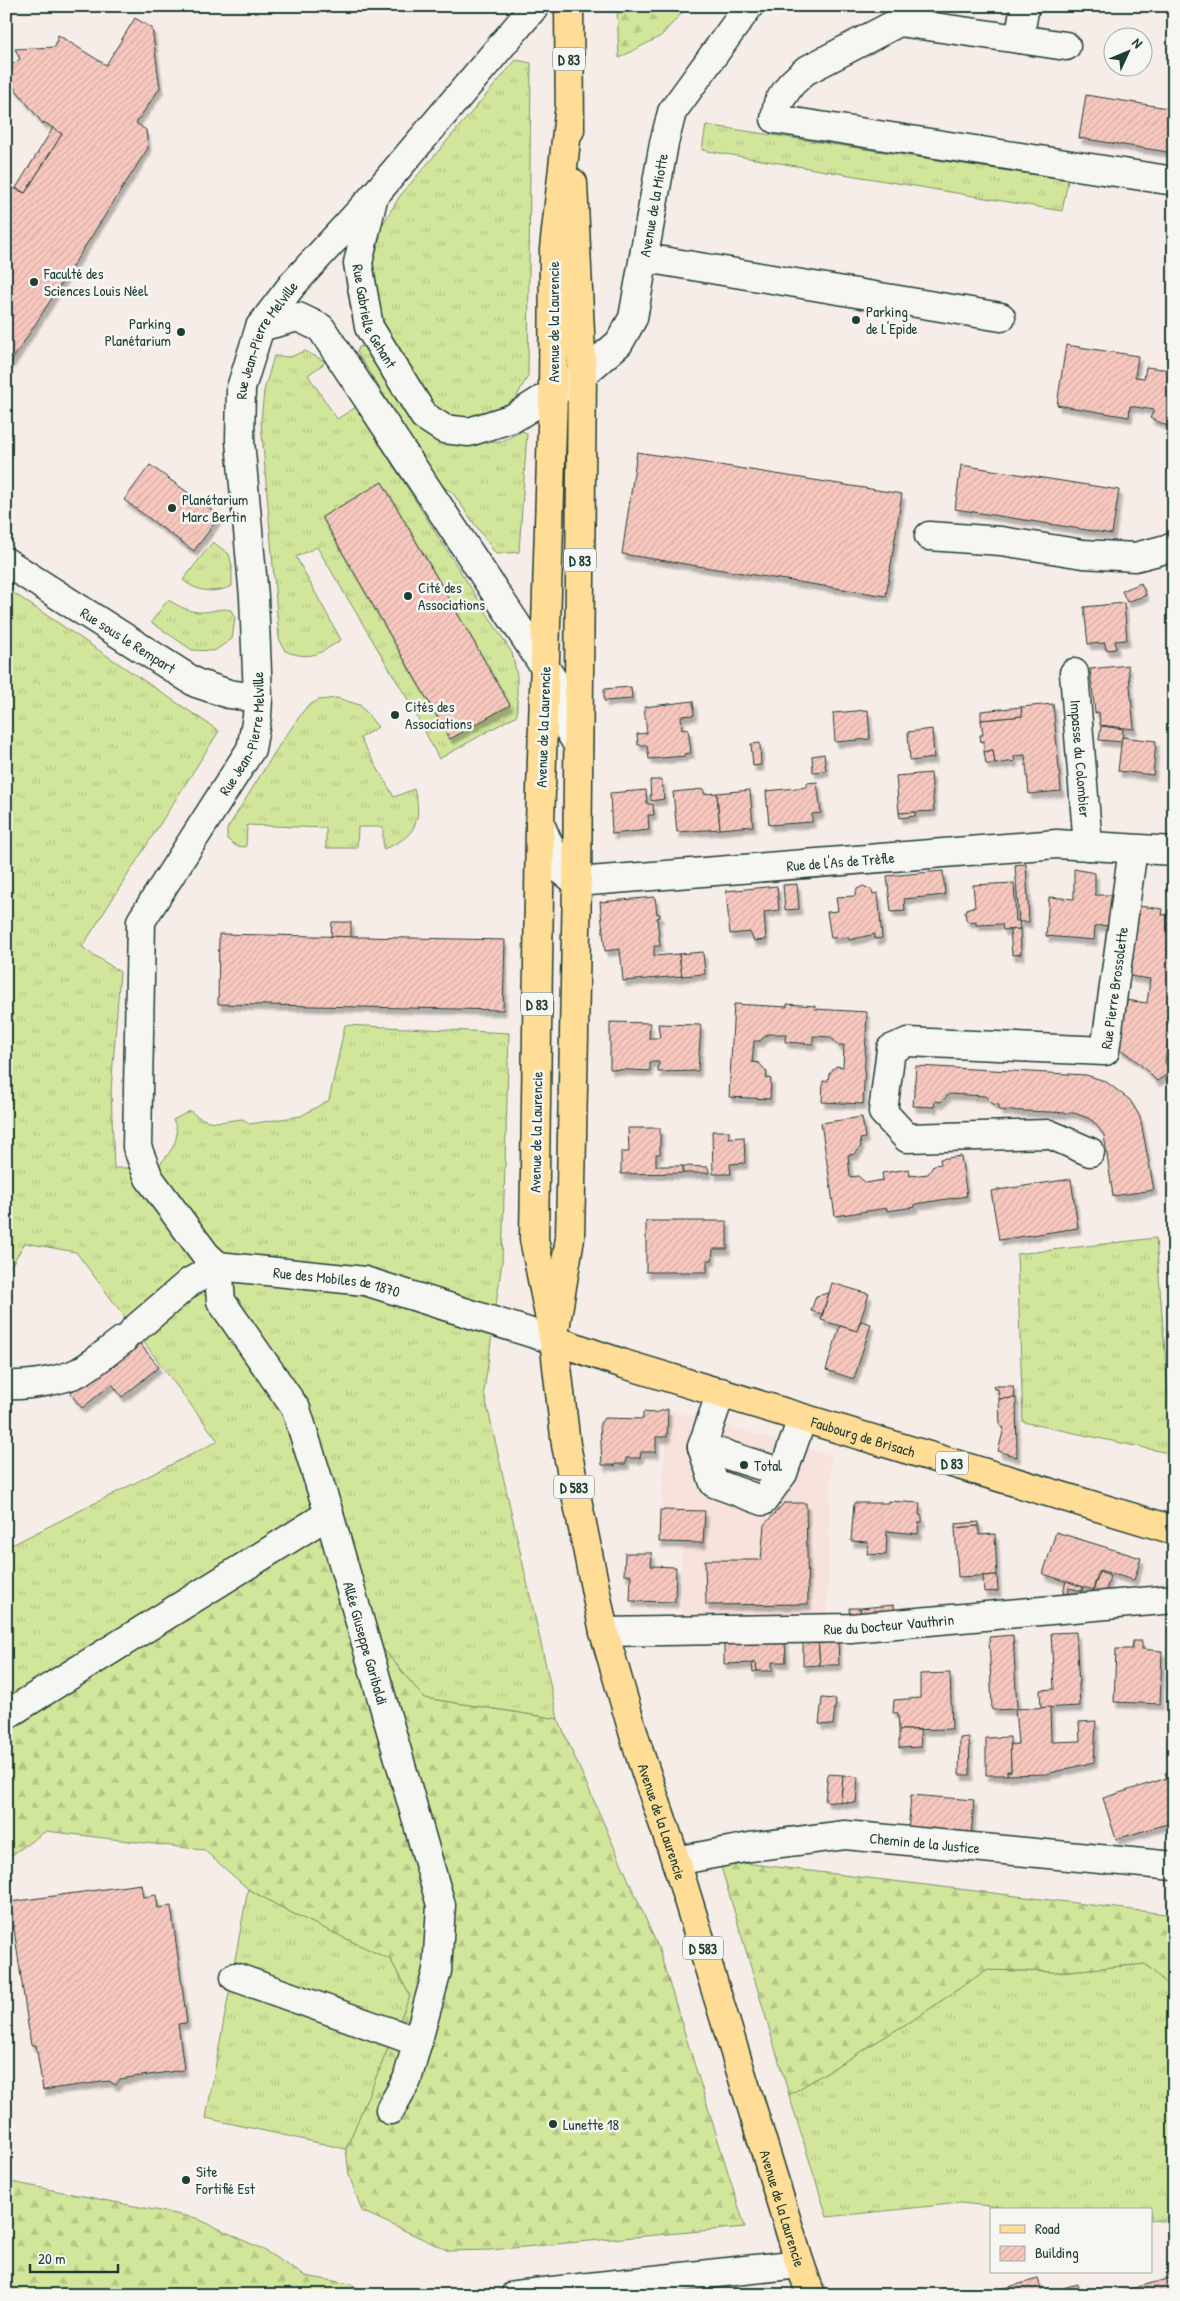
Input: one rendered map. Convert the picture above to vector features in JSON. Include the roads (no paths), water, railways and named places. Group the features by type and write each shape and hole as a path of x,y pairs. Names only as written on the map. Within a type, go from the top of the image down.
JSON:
{"main road":[{"name":"Avenue de la Laurencie","path":"554,1340 570,1238 577,882 582,375 578,250 569,112 569,6"},
{"name":"Avenue de la Laurencie","path":"569,112 554,249 553,393 540,824 534,1239 554,1340 566,1446 604,1632 639,1752 676,1861 811,2295"},
{"name":"Faubourg de Brisach","path":"554,1340 624,1364 721,1392 802,1419 1174,1530"}],"street":[{"name":"Rue Gabrielle Gehant","path":"535,6 373,197 358,263 369,327 424,416 444,429 470,432 513,418 553,393"},
{"name":"Avenue de la Miotte","path":"553,393 582,375 619,343 633,318 664,143 672,112 749,6"},
{"path":"1019,39 1026,6"},
{"path":"1066,46 899,22 805,71 791,84 778,103 775,119 1174,181"},
{"name":"Rue Jean-Pierre Melville","path":"218,1266 206,1255 149,1178 137,1147 141,921 251,749 257,718 258,698 254,597 240,441 241,388 260,327 293,284 373,197"},
{"path":"645,258 1001,317"},
{"path":"260,327 298,318 322,328 545,666 559,689 558,713 578,744"},
{"path":"929,536 1001,541 1082,554 1135,556 1174,546"},
{"name":"Rue sous le Rempart","path":"6,562 196,683 229,694 258,698"},
{"name":"Impasse du Colombier","path":"1074,673 1088,846"},
{"path":"540,824 559,868 577,882"},
{"name":"Rue de l'As de Trèfle","path":"577,882 1057,844 1174,852"},
{"name":"Rue Pierre Brossolette","path":"1090,1152 1049,1134 907,1138 884,1112 891,1049 908,1042 1105,1051 1133,849"},
{"path":"6,1385 46,1381 78,1372 128,1335 190,1282 218,1266"},
{"name":"Rue des Mobiles de 1870","path":"218,1266 365,1281 554,1340"},
{"name":"Allée Giuseppe Garibaldi","path":"218,1266 221,1301 296,1409 329,1514 441,1905 437,1970 407,2080 390,2110"},
{"path":"721,1392 702,1447 783,1473 802,1419"},
{"path":"6,1716 329,1514"},
{"name":"Rue du Docteur Vauthrin","path":"604,1632 851,1628 1174,1599"},
{"name":"Chemin de la Justice","path":"676,1861 750,1846 845,1835 1174,1866"},
{"path":"236,1977 418,2042"},
{"path":"515,2295 800,2264"}],"place":[{"name":"Faculté des Sciences Louis Néel","path":"34,282"},
{"name":"Parking de L'Epide","path":"856,320"},
{"name":"Parking Planétarium","path":"181,332"},
{"name":"Planétarium Marc Bertin","path":"172,508"},
{"name":"Cité des Associations","path":"408,596"},
{"name":"Cités des Associations","path":"395,715"},
{"name":"Total","path":"744,1465"},
{"name":"Lunette 18","path":"553,2124"},
{"name":"Site Fortifié Est","path":"186,2180"}]}
